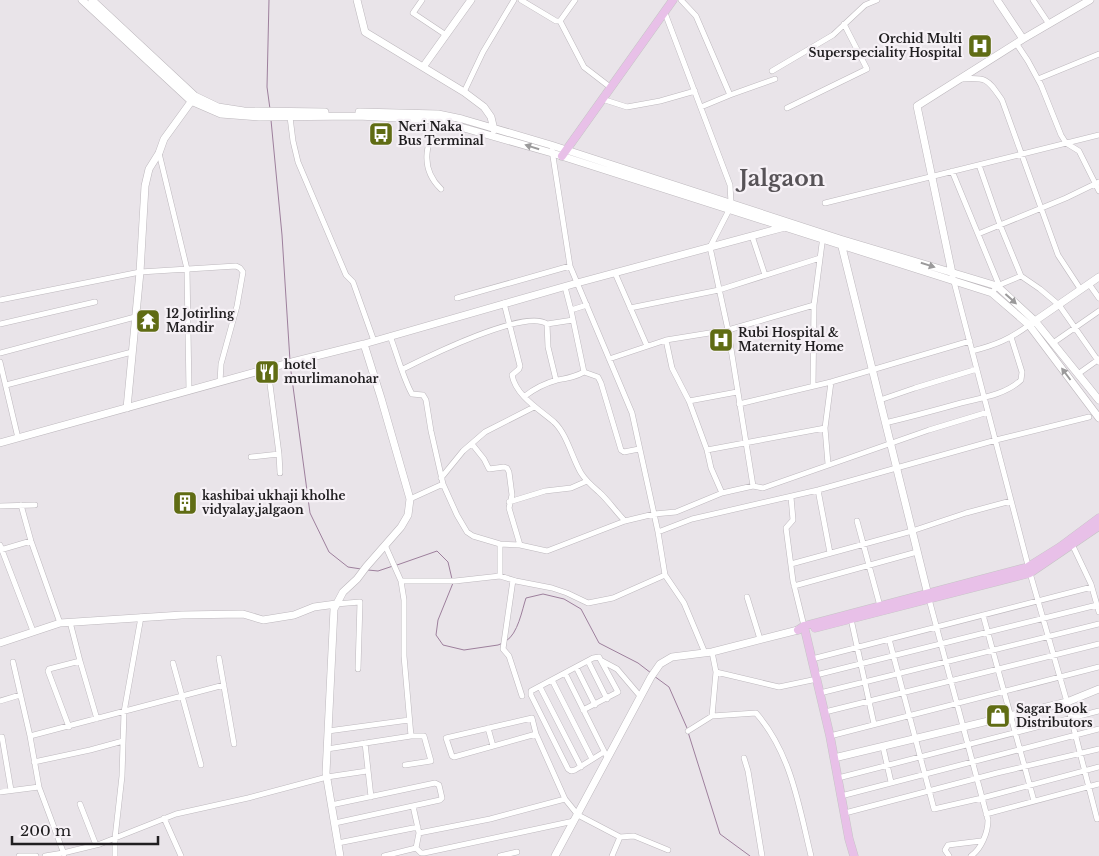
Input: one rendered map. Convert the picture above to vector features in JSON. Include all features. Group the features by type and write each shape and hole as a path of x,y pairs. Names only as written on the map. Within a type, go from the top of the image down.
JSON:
{"main road":[{"path":"82,0 101,13 193,99 218,107 259,115 438,114 552,153 564,154 730,206 796,224 823,236"},
{"path":"92,0 101,13"},
{"path":"357,0 365,32 464,92 484,107 491,117 494,132"},
{"path":"423,67 471,0"},
{"path":"564,154 672,0"},
{"path":"997,0 1020,41"},
{"path":"1072,0 1077,7"},
{"path":"952,273 918,106 1020,41 1090,0"},
{"path":"127,408 140,272 145,186 149,169 159,154 164,139 193,99"},
{"path":"273,115 290,117 341,114"},
{"path":"392,115 436,120 494,132 551,145 564,154"},
{"path":"730,206 785,227 823,236 954,282 992,293 1032,323 1097,415"},
{"path":"0,443 796,224"},
{"path":"841,242 998,286 1053,343 1099,400"},
{"path":"841,242 929,596"},
{"path":"1032,323 1099,277"},
{"path":"340,856 327,777 334,610 343,592 358,578 401,527 408,515 410,500 364,344"},
{"path":"1071,542 1099,518"},
{"path":"556,856 606,755 660,664 672,657 708,652 851,619 1029,570 1099,526"},
{"path":"802,629 880,606 929,596"},
{"path":"0,643 60,623 141,617 243,614 263,620 294,615 314,607 336,604"},
{"path":"802,629 817,677 854,856"},
{"path":"834,758 1067,702 1099,689"}],"street":[{"path":"422,0 413,13 446,35"},
{"path":"464,92 483,52 514,0"},
{"path":"522,0 556,21 560,21"},
{"path":"560,21 575,0"},
{"path":"681,0 696,16 730,95"},
{"path":"772,71 833,35 865,5 877,0"},
{"path":"1033,0 1049,24"},
{"path":"664,12 730,185 730,206 710,247 728,330 753,486"},
{"path":"560,21 584,67 610,87"},
{"path":"787,108 867,69 844,24"},
{"path":"1020,41 1061,135 1066,143 1079,151 1097,183 1099,191"},
{"path":"1038,79 1099,54"},
{"path":"960,79 977,78 990,82 1002,100 1058,255 1081,290"},
{"path":"701,107 775,79"},
{"path":"602,99 627,107 660,101 695,91"},
{"path":"290,117 298,162 346,275 353,282 374,341"},
{"path":"436,120 429,140 427,169 434,182 441,189"},
{"path":"825,203 1099,135"},
{"path":"551,145 570,266 632,413 658,532 665,575 684,603 716,672 712,716"},
{"path":"159,154 187,269 189,391"},
{"path":"979,165 1000,225 1021,276 1059,305 1098,360 1078,374"},
{"path":"952,171 998,286"},
{"path":"978,234 1066,198 1097,183"},
{"path":"752,236 765,275"},
{"path":"813,386 814,305 823,236"},
{"path":"630,308 719,290 820,258"},
{"path":"0,300 140,272 236,266 243,272 237,306 221,364 220,382"},
{"path":"457,298 570,266"},
{"path":"615,273 646,346"},
{"path":"952,273 1029,570 1060,676 1088,787 1096,807 1097,819"},
{"path":"992,293 998,286 1021,276"},
{"path":"1089,284 1099,298"},
{"path":"565,287 584,372"},
{"path":"0,324 95,302"},
{"path":"504,303 520,366 512,376 515,386 534,407 556,424 587,482 625,521"},
{"path":"571,310 587,305"},
{"path":"609,359 666,340 728,330 814,305"},
{"path":"1053,343 1099,311"},
{"path":"0,353 135,317"},
{"path":"403,369 456,343 510,326 537,320 547,324 573,320"},
{"path":"972,352 997,345 1032,323"},
{"path":"547,324 548,347 556,380"},
{"path":"390,336 412,394 423,395 426,400 442,481 457,515 468,532 474,536 500,544 520,545 547,551 625,521 654,514 676,512 722,493 753,486 763,488 890,443 988,412"},
{"path":"885,423 984,397 1015,386 1022,380 1022,372 1012,337"},
{"path":"666,340 672,368 689,401 707,450 711,468 722,493"},
{"path":"739,404 872,371 970,341"},
{"path":"6,385 132,352"},
{"path":"0,362 18,438"},
{"path":"268,369 280,454 280,473"},
{"path":"880,400 977,369"},
{"path":"525,396 556,380 574,378 584,372"},
{"path":"584,372 598,377 601,383 621,450 624,452 639,449"},
{"path":"828,464 825,428 831,382"},
{"path":"689,401 737,392"},
{"path":"410,500 442,481 463,451 485,432 534,407"},
{"path":"658,532 692,519 791,497 996,440 1097,415"},
{"path":"707,450 825,428"},
{"path":"472,444 489,469 508,468 512,495 509,502 510,512 520,545"},
{"path":"251,457 280,454"},
{"path":"509,502 545,491 571,488 587,482"},
{"path":"818,490 830,553"},
{"path":"791,497 793,520 786,528 802,629"},
{"path":"791,564 912,531 966,513 1011,501"},
{"path":"21,505 31,541 60,623"},
{"path":"0,506 35,505"},
{"path":"857,521 880,606"},
{"path":"31,541 0,548 33,631"},
{"path":"1071,542 1092,587 1099,612"},
{"path":"500,544 500,576"},
{"path":"385,545 402,581 404,656 410,736"},
{"path":"794,586 917,552"},
{"path":"402,581 455,581 500,576 552,588 588,603 613,598 665,575"},
{"path":"513,580 503,649 510,656 522,696"},
{"path":"812,659 1092,587"},
{"path":"929,596 988,826 978,850 971,856"},
{"path":"747,597 760,639"},
{"path":"336,604 360,602 358,669"},
{"path":"716,672 779,687 861,664 1097,605"},
{"path":"983,615 1034,801"},
{"path":"116,856 122,776 124,712 141,617"},
{"path":"851,619 874,724"},
{"path":"70,622 97,719"},
{"path":"820,693 1099,624"},
{"path":"889,639 934,808 982,798 1099,767"},
{"path":"825,712 1099,644"},
{"path":"564,673 606,755 592,759 571,771 568,769 530,694 531,692 564,673 597,657 617,669 640,696"},
{"path":"218,658 234,744"},
{"path":"69,727 48,671 49,669 80,661"},
{"path":"588,661 607,699"},
{"path":"583,710 616,694 617,690 602,661"},
{"path":"13,662 30,736 39,787 64,855"},
{"path":"174,663 201,766"},
{"path":"576,667 595,704"},
{"path":"830,736 1099,667"},
{"path":"552,680 592,759"},
{"path":"30,736 224,685"},
{"path":"540,686 581,767"},
{"path":"0,701 20,695"},
{"path":"838,778 1099,711"},
{"path":"688,731 712,716 756,712 775,740 791,774 812,856"},
{"path":"536,734 454,757 447,740 448,737 530,718 533,720 536,734 565,799 576,818"},
{"path":"328,732 408,720"},
{"path":"488,728 493,746"},
{"path":"841,796 1099,729"},
{"path":"327,749 410,736 424,736 432,759 406,765"},
{"path":"0,738 2,737 11,790"},
{"path":"34,762 123,741"},
{"path":"365,743 371,797"},
{"path":"883,747 892,782"},
{"path":"845,813 1099,749"},
{"path":"744,758 748,771 762,856"},
{"path":"45,856 64,855 96,845 164,818 327,777 368,771"},
{"path":"332,805 435,783 438,785 442,800 334,823"},
{"path":"986,814 1099,784"},
{"path":"0,792 39,787"},
{"path":"419,834 490,819 565,799"},
{"path":"80,804 96,845"},
{"path":"413,806 419,834 418,852"},
{"path":"164,818 181,856"},
{"path":"384,856 424,853 576,818 620,837 634,836 668,850"},
{"path":"338,843 418,827"},
{"path":"612,856 620,837"},
{"path":"949,856 945,850 948,845 981,841"},
{"path":"500,856 517,852"},
{"path":"19,856 36,856"}],"waterway":[{"path":"269,0 267,87 270,109"},
{"path":"271,120 282,235 290,361"},
{"path":"290,364 310,513 329,552 348,567 361,569"},
{"path":"397,565 437,551 448,562 452,579"},
{"path":"368,570 378,571 393,566"},
{"path":"453,583 438,620 436,635 443,645 464,650 503,643"},
{"path":"506,641 517,627 526,598 543,594 564,599 581,609 599,643 638,663 651,673"},
{"path":"654,676 669,687 687,728"},
{"path":"688,732 720,834 750,856"}],"place":[{"name":"Orchid Multi Superspeciality Hospital","path":"980,46"},
{"name":"Neri Naka Bus Terminal","path":"381,134"},
{"name":"12 Jotirling Mandir","path":"148,321"},
{"name":"Rubi Hospital & Maternity Home","path":"721,340"},
{"name":"hotel murlimanohar","path":"267,372"},
{"name":"kashibai ukhaji kholhe vidyalay,jalgaon","path":"185,503"},
{"name":"Sagar Book Distributors","path":"998,716"}],"district":[{"name":"Jalgaon","path":"782,178"}]}
